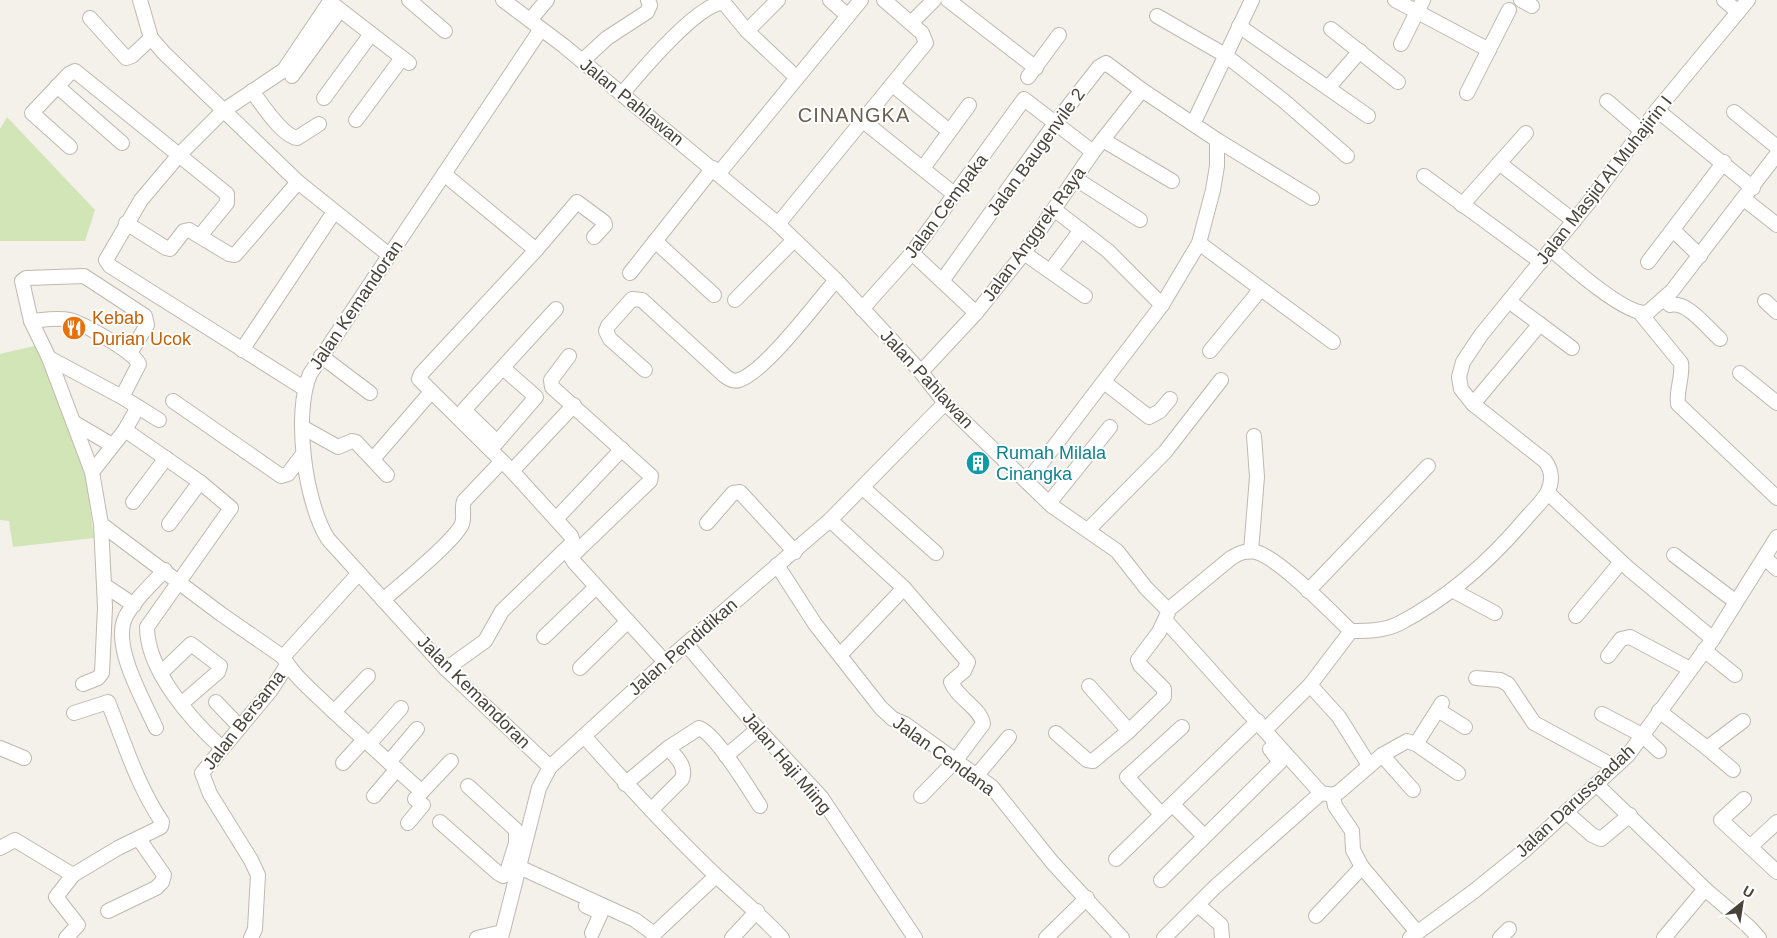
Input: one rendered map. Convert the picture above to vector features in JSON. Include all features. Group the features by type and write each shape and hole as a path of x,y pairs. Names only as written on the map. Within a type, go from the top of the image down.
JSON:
{"street":[{"path":"140,0 151,38 223,111 298,182 389,255"},
{"path":"409,0 445,31"},
{"name":"Jalan Pahlawan","path":"504,0 716,170 778,224 836,280 921,372 945,403 993,447 1049,503 1117,551 1259,726"},
{"path":"530,20 547,0"},
{"path":"582,61 607,38 647,12 650,5 648,0"},
{"path":"747,31 778,0"},
{"path":"830,0 848,16"},
{"path":"630,273 655,241 797,78 861,0"},
{"path":"778,224 926,43 922,33 884,0"},
{"path":"911,23 934,0"},
{"path":"948,0 1032,72 1059,35"},
{"path":"1193,124 1252,0"},
{"path":"1395,0 1420,6 1489,50"},
{"path":"1724,0 1738,12"},
{"name":"Jalan Masjid Al Muhajirin I","path":"1473,404 1461,389 1459,377 1463,362 1481,335 1510,302 1658,110 1748,0"},
{"path":"622,94 678,31 712,3 724,3 747,31 797,78"},
{"path":"334,4 406,61 356,120"},
{"path":"292,76 334,4"},
{"path":"305,389 106,263 126,223 141,200 179,155 223,111 276,76 290,63 334,4"},
{"path":"1401,44 1420,6"},
{"path":"1467,93 1509,10"},
{"path":"1157,16 1225,55 1284,102 1346,156"},
{"path":"90,18 126,58 132,56 151,38"},
{"path":"1239,26 1368,116"},
{"name":"Jalan Kemandoran","path":"541,29 310,374 302,404 302,427 303,454 321,527 359,573 446,669 550,767"},
{"path":"1331,29 1398,82"},
{"path":"324,98 372,34"},
{"path":"1328,88 1360,51"},
{"name":"Jalan Baugenvile 2","path":"942,281 1056,122 1099,67 1106,62 1142,90"},
{"path":"70,147 32,113 71,72 77,72 228,196 227,203 200,236"},
{"path":"893,85 950,131"},
{"path":"57,86 122,143"},
{"path":"1142,90 1217,140 1312,198"},
{"name":"Jalan Anggrek Raya","path":"921,372 976,313 1024,253 1093,152 1142,90"},
{"path":"252,91 278,124 293,138 297,138 319,124"},
{"name":"Jalan Cempaka","path":"862,309 912,253 1024,99 1056,122"},
{"path":"1607,101 1642,132"},
{"path":"923,168 969,105"},
{"path":"1658,110 1754,188"},
{"path":"1734,112 1777,147"},
{"path":"862,120 954,194"},
{"path":"1056,122 1093,152"},
{"path":"1462,205 1526,133"},
{"path":"1103,140 1172,181"},
{"path":"1027,482 1162,306 1198,243 1213,190 1217,166 1217,140"},
{"path":"1551,249 1580,274 1634,312 1640,314 1647,313 1663,299 1700,256 1754,188 1777,154"},
{"path":"1648,262 1724,162"},
{"path":"1499,163 1574,221"},
{"path":"444,174 536,250"},
{"path":"1424,176 1541,262"},
{"path":"1076,179 1140,220"},
{"path":"126,223 170,249 184,231 189,230 229,254 235,255 298,182"},
{"path":"1744,199 1777,225"},
{"path":"494,446 431,392 419,379 421,374 536,250 577,202 605,224 594,237"},
{"path":"1054,210 1108,251 1162,306"},
{"path":"242,350 334,212"},
{"path":"1051,270 1081,230"},
{"path":"1673,230 1700,256"},
{"path":"735,300 794,240"},
{"path":"655,241 714,295"},
{"path":"1198,243 1333,342"},
{"path":"912,253 976,313"},
{"path":"1024,253 1051,270 1085,296"},
{"path":"83,684 100,676 103,662 104,585 101,524 92,472 49,358 30,321 22,283 24,279 84,276 145,316 147,325 130,353"},
{"path":"645,370 610,339 606,331 632,299 642,300 725,376 733,381 740,380 763,364 836,280"},
{"path":"1210,351 1260,290"},
{"path":"1663,299 1670,305 1677,304 1690,312 1720,339"},
{"path":"1765,301 1777,312"},
{"path":"1510,302 1572,348"},
{"path":"556,309 464,410 494,446 502,461 573,540 569,554"},
{"path":"1640,314 1680,363 1682,371 1677,397 1678,404 1777,498"},
{"path":"30,321 60,318 75,322 130,353 139,364 122,397"},
{"path":"1056,733 1090,761 1104,754 1130,731 1164,697 1164,690 1138,660 1167,615 1231,558 1241,552 1251,551 1269,558 1351,630 1386,629 1399,624 1452,590 1491,557 1548,493 1551,473 1545,461 1473,404 1540,324"},
{"path":"321,356 370,393"},
{"path":"446,669 485,641 502,611 650,481 651,476 552,387 551,380 570,356"},
{"path":"49,358 122,397 159,420"},
{"path":"494,446 536,397 503,368"},
{"path":"1740,373 1777,403"},
{"path":"1088,530 1165,452 1221,380"},
{"path":"1104,382 1149,417 1160,411 1170,399"},
{"path":"373,459 431,392"},
{"path":"173,401 281,476 288,474 303,454"},
{"name":"Jalan Pendidikan","path":"505,929 515,871 539,788 550,767 665,662 830,520 945,403"},
{"path":"512,471 574,405"},
{"path":"92,472 125,430 138,407"},
{"path":"74,422 112,445"},
{"path":"302,427 338,447 354,441 387,475"},
{"path":"1049,503 1110,427"},
{"path":"125,430 229,504 230,511 147,627 150,645 161,673 181,704 204,732 222,748"},
{"path":"1251,551 1257,477 1254,436"},
{"path":"556,519 622,449"},
{"path":"133,502 166,458"},
{"path":"383,600 454,535 464,518 462,506 464,501 502,461"},
{"path":"1308,591 1428,466"},
{"path":"169,524 200,482"},
{"path":"863,488 936,553"},
{"path":"707,523 733,493 740,492 795,552"},
{"path":"1548,493 1621,562 1713,638"},
{"path":"830,520 904,588 968,662 964,671 951,682 956,691 981,717 983,724 956,760 921,796"},
{"path":"101,524 285,661 366,743 422,792"},
{"name":"Jalan Darussaadah","path":"1413,936 1473,892 1525,850 1628,755 1713,638 1766,558 1777,537"},
{"path":"569,554 596,587 665,662"},
{"path":"1674,555 1736,602"},
{"path":"1766,558 1777,569"},
{"path":"1576,616 1621,562"},
{"name":"Jalan Cendana","path":"777,565 815,624 841,654 881,708 893,719 905,724 977,775 1005,801 1052,862 1122,938"},
{"path":"156,728 125,660 123,626 134,605 165,570"},
{"name":"Jalan Bersama","path":"251,938 255,929 258,875 251,860 210,794 202,773 271,690 285,661 359,573"},
{"path":"104,585 134,605"},
{"path":"544,637 596,587"},
{"path":"841,654 904,588"},
{"path":"1452,590 1494,613"},
{"path":"580,668 628,622"},
{"path":"1116,859 1161,814 1174,805 1259,726 1310,685 1351,630"},
{"path":"1608,656 1621,639 1626,637 1690,669"},
{"path":"161,673 195,640 221,668 181,704"},
{"name":"Jalan Haji Miing","path":"686,644 758,729 821,797 915,938"},
{"path":"1704,650 1735,675"},
{"path":"103,662 125,660"},
{"path":"334,712 368,676"},
{"path":"1476,678 1503,681 1508,684 1534,723 1615,767"},
{"path":"1310,685 1339,717 1369,765"},
{"path":"1089,686 1130,731"},
{"path":"66,938 78,925 56,896 73,875 162,825 130,764 108,702 74,713"},
{"path":"216,702 240,727"},
{"path":"1416,744 1440,707 1465,727"},
{"path":"343,763 401,708"},
{"path":"1659,711 1733,770"},
{"path":"1602,714 1642,735 1659,751"},
{"path":"1707,748 1743,721"},
{"path":"1259,726 1286,756 1327,794 1352,831 1353,850 1362,867 1413,936"},
{"path":"1161,880 1280,762 1259,726"},
{"path":"1161,814 1127,777 1182,727"},
{"path":"625,784 668,748 699,728 706,730 760,806"},
{"path":"726,756 758,729"},
{"path":"374,796 417,730"},
{"path":"584,736 625,784 716,876 757,912 782,938"},
{"path":"977,775 1009,737"},
{"path":"1164,938 1215,887 1327,794 1403,742 1416,744 1458,773"},
{"path":"0,748 24,758"},
{"path":"651,810 682,779 684,773 682,766 668,748"},
{"path":"1382,755 1413,790"},
{"path":"408,823 423,805 415,799 451,761"},
{"path":"1596,784 1759,938"},
{"path":"468,786 516,830 515,871"},
{"path":"1744,799 1721,820 1777,872"},
{"path":"1174,805 1204,836"},
{"path":"1566,812 1592,835 1601,839 1630,815"},
{"path":"440,822 503,876 515,871 635,920 651,936 685,908 716,876"},
{"path":"1750,847 1777,822"},
{"path":"108,911 156,888 162,882 164,875 139,839"},
{"path":"0,848 15,840 73,875"},
{"path":"1316,916 1362,867"},
{"path":"515,871 601,912 592,933"},
{"path":"1664,938 1705,889"},
{"path":"1046,938 1087,898"},
{"path":"1198,905 1221,925 1222,938"},
{"path":"732,938 757,912"},
{"path":"477,938 505,929"}],"green space":[{"path":"7,117 95,210 85,241 0,241 0,129"},
{"path":"38,345 85,470 94,538 13,547 9,521 0,520 0,354"}],"place":[{"name":"Kebab Durian Ucok","path":"74,328"},
{"name":"Rumah Milala Cinangka","path":"978,463"}],"district":[{"name":"CINANGKA","path":"854,115"}]}
